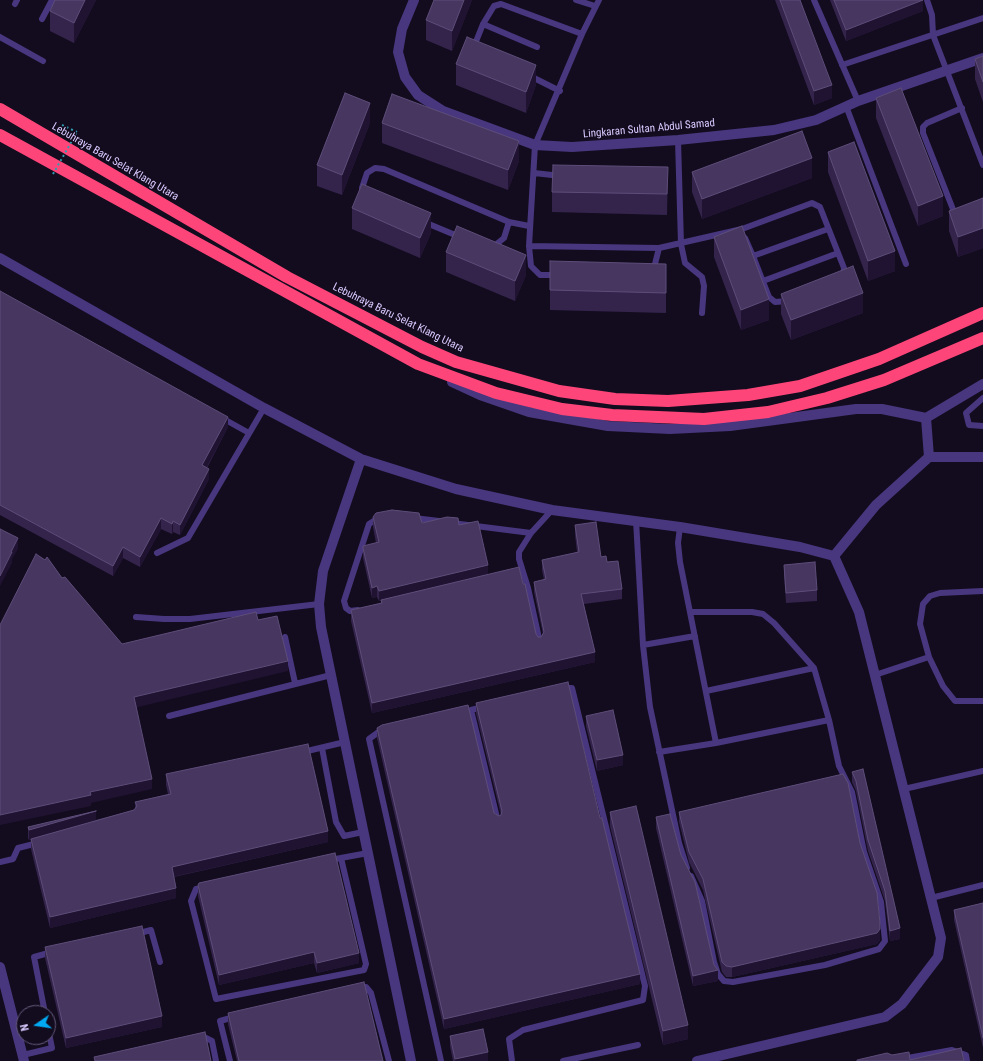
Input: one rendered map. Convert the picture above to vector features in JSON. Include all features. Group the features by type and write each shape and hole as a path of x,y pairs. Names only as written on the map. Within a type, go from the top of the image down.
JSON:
{"highway":[{"name":"Lebuhraya Baru Selat Klang Utara","path":"0,109 287,277 422,347 456,362 559,391 615,399 668,401 748,395 800,386 879,359 983,313"},
{"path":"0,135 418,364 496,393 562,409 612,415 704,419 768,412 827,398 884,380 983,338"}],"street":[{"name":"Lingkaran Sultan Abdul Samad","path":"414,0 402,28 398,52 405,77 418,95 443,111 535,145 572,147 678,140 774,130 816,120 846,106 947,72 983,58"},
{"path":"0,258 264,408 361,459 456,489 552,510 680,527 800,547 834,556"},
{"path":"418,364 445,379 480,395 529,412 608,426 670,429 730,426 856,409 882,409 926,418 983,384"},
{"path":"926,418 929,457"},
{"path":"834,556 876,505 929,457 983,457"},
{"path":"361,459 323,572 319,604 320,627 411,1061"},
{"path":"697,1061 727,1058 885,1017 902,1004 938,957 941,938 859,612 834,556"},
{"path":"0,967 2,980 24,1058"}],"lane":[{"path":"42,19 52,0"},
{"path":"576,0 595,6"},
{"path":"563,275 540,275 531,266 529,226 535,145 560,91 582,34 599,0"},
{"path":"814,0 858,102"},
{"path":"927,0 932,15 933,35 983,165"},
{"path":"485,55 478,51 475,44 483,24 494,6 500,4 582,34"},
{"path":"842,65 983,18"},
{"path":"483,24 537,47"},
{"path":"0,37 43,61"},
{"path":"526,74 560,91"},
{"path":"846,106 906,264"},
{"path":"962,108 926,123 923,127 923,133 955,216 962,222"},
{"path":"678,140 680,244 685,263 702,277 704,286 702,313"},
{"path":"371,197 364,194 362,188 366,173 376,168 384,169 509,222 529,226"},
{"path":"534,173 567,177"},
{"path":"529,246 659,248 742,229 812,203 820,208 844,268 843,280 836,282"},
{"path":"420,219 468,241"},
{"path":"488,247 494,247 504,238 509,222"},
{"path":"742,229 769,297 775,302 785,302 792,299"},
{"path":"754,256 828,229"},
{"path":"648,276 654,271 659,248"},
{"path":"763,280 838,253"},
{"path":"973,389 983,398 966,412 970,425 983,426"},
{"path":"157,553 188,538 264,408"},
{"path":"215,414 249,432"},
{"path":"540,643 519,552 531,534 552,510"},
{"path":"369,608 350,610 346,608 344,601 370,524 376,518 388,515"},
{"path":"410,518 531,534"},
{"path":"636,520 643,645 650,707 679,843 685,864 700,896 718,974 724,981 729,982 752,979 825,965 879,949 885,941 881,902 864,852 852,792 840,766 830,720 814,668 774,623 763,614 752,612 690,612"},
{"path":"680,527 680,562 716,744"},
{"path":"515,574 523,572"},
{"path":"983,591 940,593 930,596 923,604 920,624 929,657 943,686 955,701 983,701"},
{"path":"136,617 190,619 319,604"},
{"path":"643,645 695,636"},
{"path":"285,637 295,683"},
{"path":"875,675 929,657"},
{"path":"706,691 814,668"},
{"path":"169,716 331,675"},
{"path":"512,1061 509,1040 523,1030 643,1000 645,986 572,688 555,690"},
{"path":"463,712 494,704"},
{"path":"471,710 498,822"},
{"path":"659,752 716,744 830,720"},
{"path":"395,728 380,731 369,739 441,1061"},
{"path":"300,753 345,742"},
{"path":"322,748 336,822 344,836 363,832"},
{"path":"904,789 983,772"},
{"path":"0,862 14,859 18,848 41,842"},
{"path":"326,861 368,854"},
{"path":"211,886 196,889 191,901 216,999 364,970 366,964 341,858"},
{"path":"931,898 983,885"},
{"path":"129,935 151,930 160,962"},
{"path":"43,1005 34,957 62,950"},
{"path":"351,991 366,987 371,993 389,1061"},
{"path":"230,1061 220,1021 243,1015"},
{"path":"189,1040 204,1037 212,1041 216,1061"},
{"path":"24,1058 52,1048 51,1045"},
{"path":"563,1061 638,1045"},
{"path":"891,1061 952,1050 966,1055 967,1061"}],"path":[{"path":"53,174 77,132 62,125"}],"building":[{"path":"55,0 85,0 74,23 50,11"},
{"path":"434,0 464,0 452,31 426,20"},
{"path":"780,0 800,0 832,85 814,91"},
{"path":"834,0 923,0 846,30"},
{"path":"467,37 536,65 526,92 456,64"},
{"path":"983,56 983,82 975,59"},
{"path":"901,88 943,196 918,206 876,98"},
{"path":"345,93 370,103 342,175 317,165"},
{"path":"392,94 519,141 508,170 382,123"},
{"path":"802,131 812,158 702,199 692,172"},
{"path":"854,142 895,251 868,261 828,152"},
{"path":"553,165 668,167 667,194 552,192"},
{"path":"362,184 431,213 420,238 352,208"},
{"path":"983,198 983,228 958,237 949,211"},
{"path":"457,226 526,255 515,281 446,252"},
{"path":"742,226 769,299 741,310 714,237"},
{"path":"550,261 666,264 666,293 550,290"},
{"path":"853,266 863,293 791,320 781,294"},
{"path":"0,291 228,417 202,465 209,469 180,525 173,521 172,524 161,518 140,557 123,547 113,566 0,505"},
{"path":"392,510 419,513 422,523 447,517 458,518 459,525 478,521 488,565 379,591 377,586 372,588 363,546 379,542 373,517 376,513"},
{"path":"596,522 601,557 606,556 607,562 618,561 622,589 581,594 595,652 372,703 351,610 382,603 381,600 519,567 523,584 525,584 536,634 538,637 541,637 544,632 534,582 546,579 542,560 579,552 575,525"},
{"path":"0,529 18,538 0,576"},
{"path":"36,554 45,560 47,557 62,578 65,577 122,644 256,612 258,620 277,616 288,661 134,697 152,779 90,792 91,795 0,815 0,625"},
{"path":"815,562 817,590 786,593 784,565"},
{"path":"568,682 600,818 602,818 640,974 444,1019 377,728 382,725 468,705 494,813 499,816 501,815 502,811 476,703"},
{"path":"613,710 623,755 597,760 586,716"},
{"path":"308,744 328,831 172,867 176,888 50,917 31,839 134,810 137,806 135,802 171,794 166,774"},
{"path":"863,769 900,928 890,931 885,891 868,840 856,781 852,772"},
{"path":"843,774 848,783 860,843 877,893 880,929 877,933 732,967 726,966 722,962 703,879 689,852 679,812"},
{"path":"636,806 688,1025 663,1031 610,812"},
{"path":"96,811 29,830 28,827"},
{"path":"670,814 681,855 695,882 714,965 718,970 693,976 656,817"},
{"path":"335,853 359,953 317,963 314,952 219,975 198,885 199,883"},
{"path":"983,903 983,1038 954,910"},
{"path":"142,926 162,1016 66,1038 45,947"},
{"path":"364,982 383,1061 239,1061 228,1013"},
{"path":"483,1029 488,1052 455,1059 450,1036"},
{"path":"205,1032 211,1061 95,1061 94,1057"},
{"path":"961,1048 964,1061 857,1061 887,1053 892,1055 909,1052 910,1060"}]}
